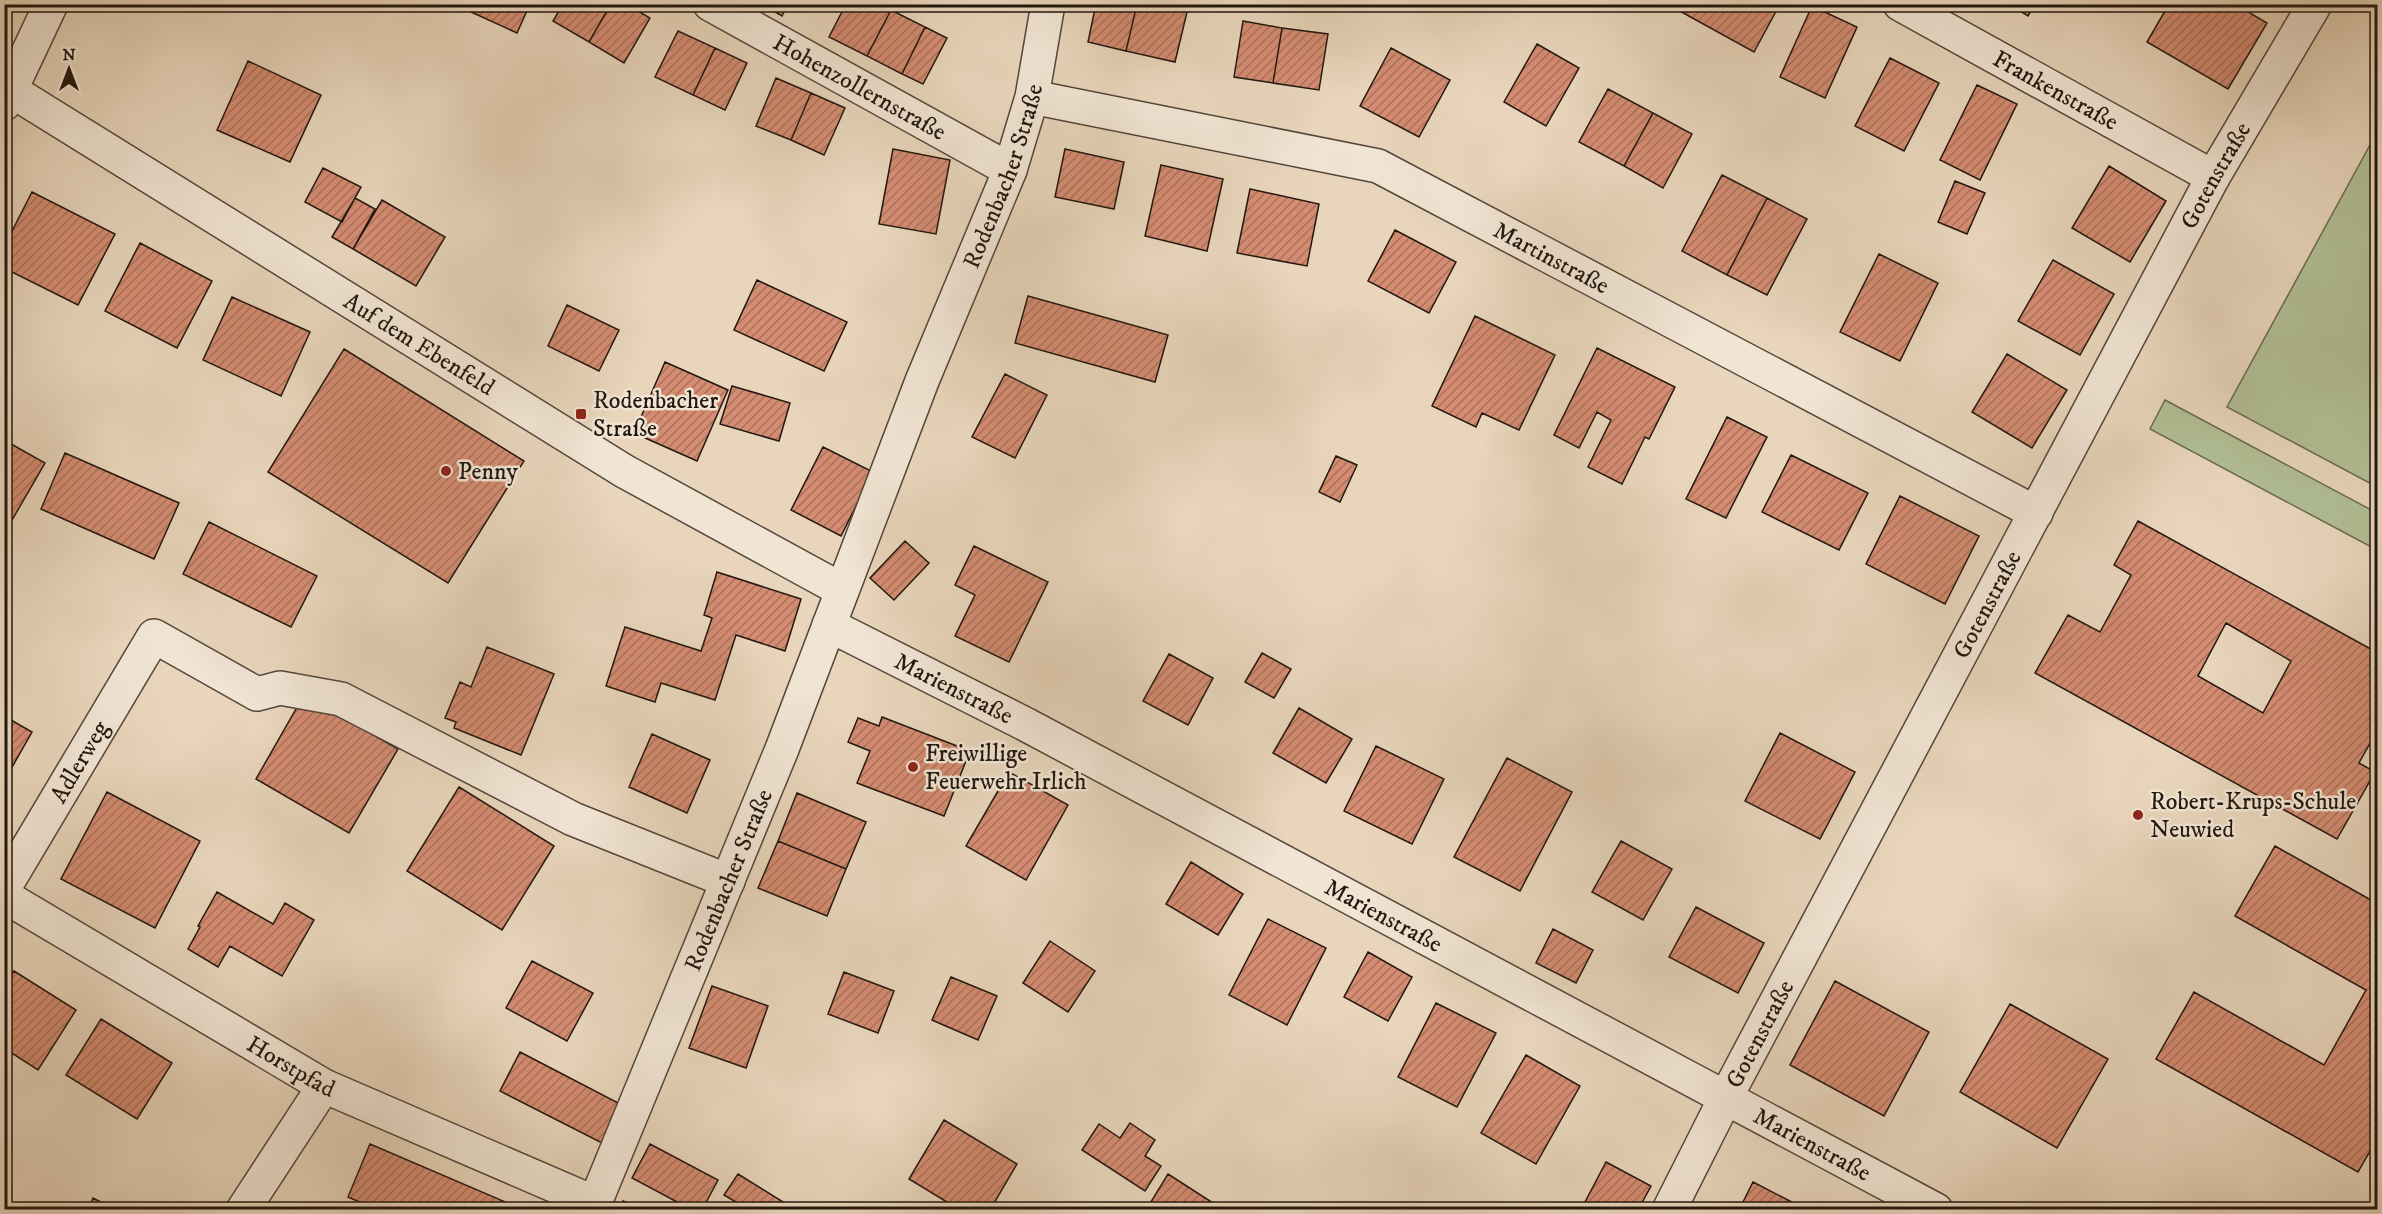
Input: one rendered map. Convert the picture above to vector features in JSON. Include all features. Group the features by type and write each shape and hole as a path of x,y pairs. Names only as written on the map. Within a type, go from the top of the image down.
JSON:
{"street":[{"path":"7,94 51,4"},
{"name":"Hohenzollernstraße","path":"710,4 1010,170"},
{"name":"Rodenbacher Straße","path":"593,1206 782,749 922,381 1010,170 1032,97 1048,4"},
{"name":"Frankenstraße","path":"1900,4 2213,177"},
{"name":"Gotenstraße","path":"1669,1209 1726,1097 2213,177 2315,4"},
{"name":"Auf dem Ebenfeld","path":"7,94 624,471 842,590"},
{"name":"Martinstraße","path":"1032,97 1378,166 2036,513"},
{"name":"Marienstraße","path":"830,625 1025,724 1936,1209"},
{"name":"Adlerweg","path":"4,888 154,636 257,694 280,688 341,699 573,819 728,880"},
{"name":"Horstpfad","path":"4,896 324,1086 593,1206"},
{"path":"243,1209 324,1086"}],"path":[{"path":"2373,4 2378,7"}],"green space":[{"path":"2377,132 2377,487 2227,407"},
{"path":"2165,400 2377,513 2377,550 2150,429"}],"building":[{"path":"4,4 14,4 4,20"},
{"path":"471,4 530,4 517,33 469,11"},
{"path":"563,4 611,4 589,42 553,21"},
{"path":"611,4 626,4 650,18 624,63 589,42"},
{"path":"761,4 788,4 782,16"},
{"path":"846,4 881,4 891,10 867,56 829,37"},
{"path":"1096,4 1137,4 1126,51 1088,42"},
{"path":"1137,4 1153,4 1187,12 1175,62 1126,51"},
{"path":"1667,4 1780,4 1754,52"},
{"path":"2009,4 2035,4 2028,16"},
{"path":"2169,4 2235,4 2267,23 2228,89 2147,42"},
{"path":"1812,6 1857,27 1825,98 1780,77"},
{"path":"891,10 925,27 902,74 867,56"},
{"path":"1243,21 1282,28 1273,83 1234,77"},
{"path":"925,27 947,38 923,84 902,74"},
{"path":"1282,28 1328,34 1319,90 1273,83"},
{"path":"678,31 715,48 693,95 655,77"},
{"path":"1537,44 1579,68 1546,126 1504,102"},
{"path":"715,48 747,63 725,110 693,95"},
{"path":"1391,48 1450,80 1419,137 1360,106"},
{"path":"1890,58 1939,83 1904,151 1855,126"},
{"path":"248,61 321,95 290,162 217,130"},
{"path":"776,78 811,93 791,140 756,126"},
{"path":"1977,85 2017,104 1980,180 1940,160"},
{"path":"1608,89 1653,113 1624,166 1579,142"},
{"path":"811,93 845,108 824,155 791,140"},
{"path":"1653,113 1692,134 1663,188 1624,166"},
{"path":"893,149 950,160 936,234 879,224"},
{"path":"1065,149 1124,162 1114,209 1055,197"},
{"path":"1161,165 1223,179 1207,251 1145,236"},
{"path":"2109,166 2166,201 2130,262 2072,228"},
{"path":"323,168 361,187 342,222 305,202"},
{"path":"1722,175 1767,198 1727,275 1682,251"},
{"path":"1955,181 1985,193 1967,234 1938,222"},
{"path":"1250,189 1319,204 1307,266 1237,253"},
{"path":"32,192 115,234 78,305 4,268 4,247"},
{"path":"355,198 375,209 353,249 332,237"},
{"path":"1767,198 1807,219 1767,295 1727,275"},
{"path":"382,200 445,237 416,286 353,249"},
{"path":"1395,230 1456,262 1429,313 1368,281"},
{"path":"140,243 212,281 177,348 105,311"},
{"path":"1879,254 1938,283 1900,361 1840,332"},
{"path":"2053,260 2114,294 2080,355 2018,321"},
{"path":"757,280 847,322 824,371 734,330"},
{"path":"1028,296 1168,335 1155,382 1015,343"},
{"path":"232,297 310,332 281,396 203,360"},
{"path":"567,305 619,330 599,371 548,346"},
{"path":"1475,316 1555,355 1519,430 1482,413 1476,427 1432,406"},
{"path":"1597,348 1675,387 1649,439 1645,437 1622,484 1588,467 1611,420 1597,412 1579,448 1554,435"},
{"path":"344,349 524,461 448,583 268,472"},
{"path":"2007,354 2067,390 2032,448 1972,412"},
{"path":"665,362 728,390 697,461 634,433"},
{"path":"1005,374 1047,395 1015,458 972,437"},
{"path":"732,386 790,403 779,441 720,424"},
{"path":"1727,417 1767,437 1726,518 1686,499"},
{"path":"4,440 45,463 4,534"},
{"path":"823,447 873,472 841,536 791,510"},
{"path":"65,453 179,503 154,559 41,509"},
{"path":"1791,455 1868,493 1839,550 1762,512"},
{"path":"1336,456 1357,465 1340,502 1319,492"},
{"path":"1900,496 1979,536 1945,604 1866,564"},
{"path":"2138,521 2378,653 2378,729 2359,763 2375,772 2337,839 2035,673 2068,615 2100,632 2131,575 2114,565","holes":["2226,623 2291,661 2263,713 2198,676"]},
{"path":"209,522 317,576 291,627 183,574"},
{"path":"905,541 929,563 894,600 870,578"},
{"path":"974,546 1048,582 1009,662 955,636 975,595 955,585"},
{"path":"717,572 801,599 785,651 736,635 715,700 661,683 655,702 606,686 625,627 701,651 712,618 704,615"},
{"path":"487,647 554,674 521,755 454,728 456,722 445,718 460,682 471,687"},
{"path":"1262,653 1291,669 1274,698 1245,682"},
{"path":"1169,654 1213,678 1188,725 1143,701"},
{"path":"304,695 398,749 349,833 256,779"},
{"path":"1299,708 1352,739 1326,783 1273,753"},
{"path":"4,716 32,732 7,776 4,775"},
{"name":"Freiwillige Feuerwehr Irlich","path":"882,717 970,751 944,816 857,783 870,751 848,742 858,718 879,726"},
{"path":"1780,733 1855,772 1820,839 1745,801"},
{"path":"652,734 710,760 687,813 629,787"},
{"path":"1376,746 1444,779 1412,844 1344,811"},
{"path":"1507,758 1572,792 1520,891 1454,857"},
{"path":"1009,772 1068,805 1026,880 966,846"},
{"path":"459,787 554,846 502,930 407,871"},
{"path":"107,792 200,841 155,928 61,879"},
{"path":"797,793 866,822 846,869 778,841"},
{"path":"778,841 846,869 827,916 758,888"},
{"path":"1621,841 1672,869 1643,920 1592,892"},
{"path":"2275,846 2378,904 2378,1137 2358,1172 2156,1059 2194,992 2324,1065 2366,990 2235,916"},
{"path":"1191,862 1243,894 1218,935 1166,904"},
{"path":"217,892 273,924 285,903 314,920 282,976 230,946 218,967 188,949"},
{"path":"1696,907 1764,943 1738,993 1669,957"},
{"path":"1268,919 1326,948 1287,1025 1229,995"},
{"path":"1553,929 1593,950 1576,983 1536,963"},
{"path":"1050,941 1095,971 1068,1012 1023,983"},
{"path":"1368,952 1412,977 1388,1021 1344,997"},
{"path":"532,961 593,993 567,1041 506,1008"},
{"path":"14,971 76,1010 38,1070 4,1048 4,985"},
{"path":"844,972 894,991 878,1033 828,1014"},
{"path":"951,977 997,996 978,1040 932,1020"},
{"path":"1835,981 1929,1032 1884,1116 1790,1065"},
{"path":"712,986 768,1006 746,1068 689,1048"},
{"path":"1436,1003 1496,1033 1457,1107 1398,1077"},
{"path":"2010,1004 2108,1059 2057,1148 1960,1092"},
{"path":"101,1019 172,1063 137,1119 66,1075"},
{"path":"520,1052 624,1106 604,1144 500,1091"},
{"path":"1526,1055 1580,1086 1536,1164 1481,1133"},
{"path":"944,1120 1017,1164 990,1210 960,1210 909,1179"},
{"path":"1130,1123 1155,1140 1145,1156 1161,1166 1145,1191 1082,1150 1099,1124 1120,1138"},
{"path":"370,1144 524,1210 378,1210 348,1197"},
{"path":"650,1144 718,1180 702,1210 692,1210 632,1178"},
{"path":"1606,1162 1651,1186 1638,1210 1594,1210 1584,1204"},
{"path":"738,1174 796,1210 749,1210 724,1195"},
{"path":"1168,1174 1224,1210 1146,1210"},
{"path":"1753,1182 1807,1210 1739,1210"},
{"path":"93,1198 116,1210 88,1210"},
{"path":"623,1201 643,1210 619,1210"}],"place":[{"name":"Rodenbacher Straße","path":"581,414"},
{"name":"Penny","path":"446,471"},
{"name":"Freiwillige Feuerwehr Irlich","path":"913,767"},
{"name":"Robert-Krups-Schule Neuwied","path":"2138,815"}]}
